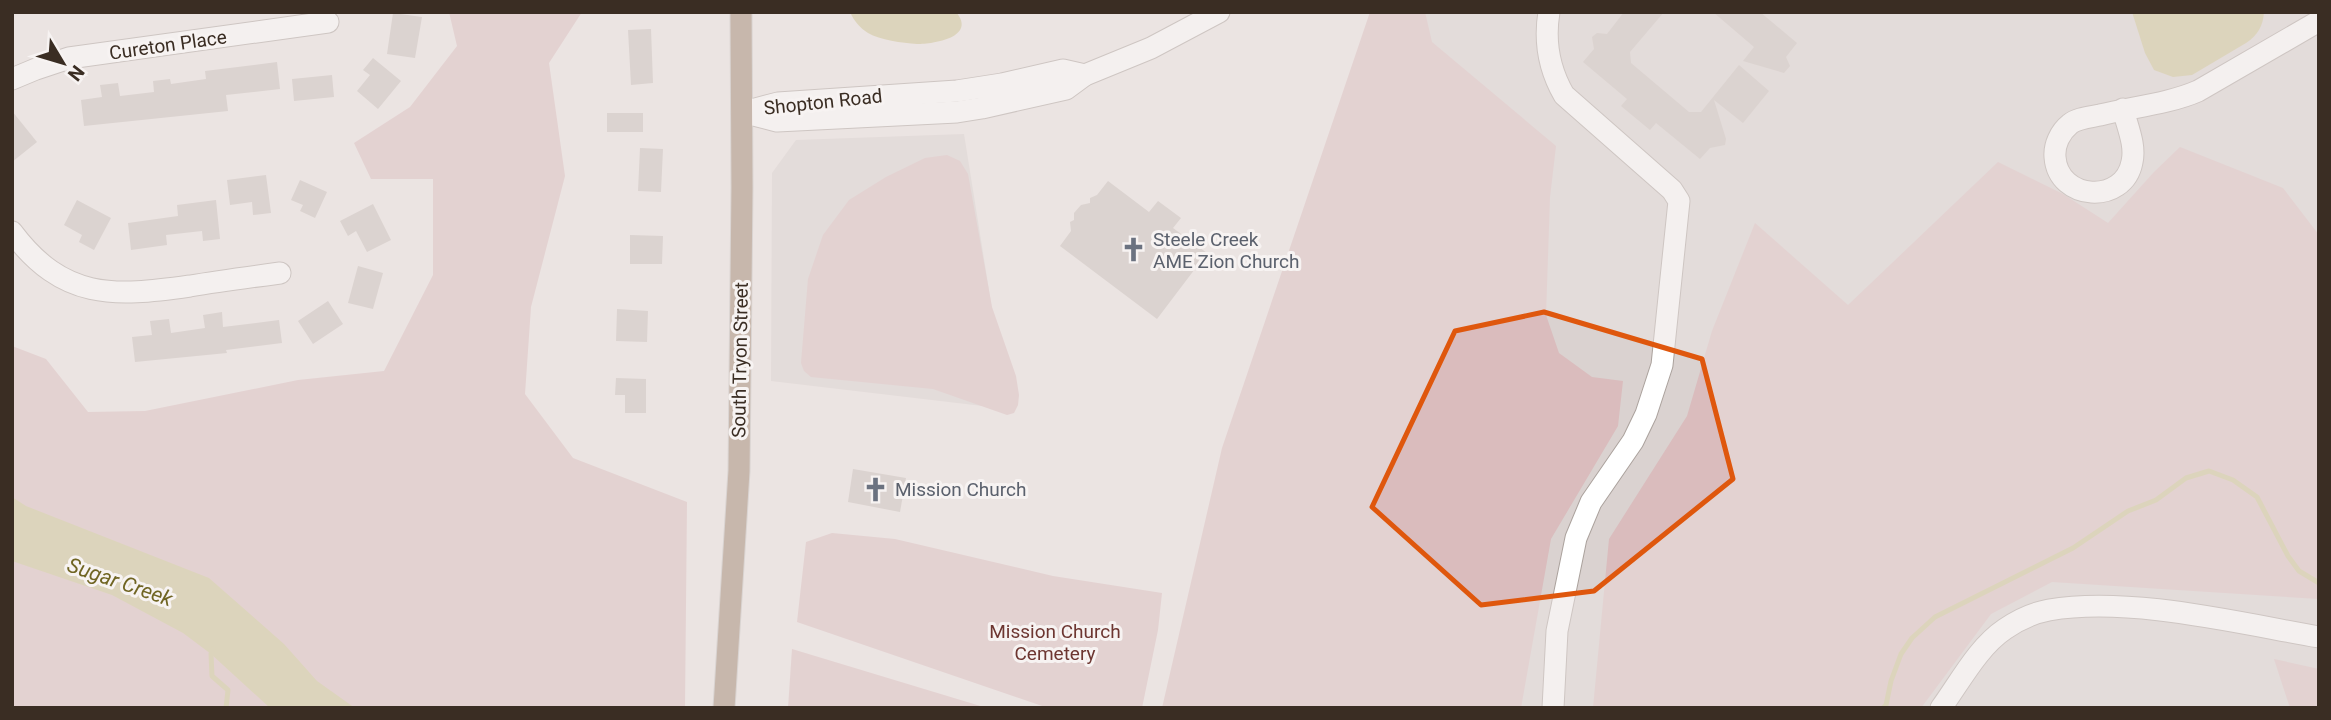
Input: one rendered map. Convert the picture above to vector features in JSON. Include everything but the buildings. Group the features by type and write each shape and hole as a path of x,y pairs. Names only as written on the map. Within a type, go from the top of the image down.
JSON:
{"main road":[{"name":"South Tryon Street","path":"724,708 739,471 741,12"}],"street":[{"name":"Shopton Road","path":"742,112 776,121 982,108 1066,89 1085,75 1151,48 1219,12"},
{"path":"1549,12 1546,37 1549,60 1564,95 1672,190 1679,201 1662,365 1646,414 1591,502 1576,538 1558,631 1553,708"},
{"path":"2123,110 2184,97 2198,91 2319,21"},
{"name":"Cureton Place","path":"12,79 69,58 328,23"},
{"path":"12,232 37,261 53,273 77,285 103,291 142,293 280,273"},
{"path":"1941,708 1989,642 2026,617 2046,610 2118,607 2179,613 2319,638"}],"highlighted area":[{"path":"1544,312 1702,359 1733,479 1594,591 1481,605 1372,507 1455,331"}],"shaded area":[{"path":"1391,12 2319,12 2319,708 1207,708"},
{"path":"964,134 1008,409 771,381 772,173 796,140"}],"green space":[{"path":"449,12 582,12 549,63 565,176 531,307 525,394 573,458 687,502 685,708 12,708 12,346 46,359 88,412 145,411 298,380 384,371 433,275 433,179 371,179 354,143 410,107 457,46"},
{"path":"1370,12 1425,12 1432,42 1556,146 1550,197 1546,315 1559,353 1592,377 1623,381 1618,426 1551,539 1521,708 1162,708 1222,448"},
{"path":"2180,147 2283,188 2319,235 2319,599 2052,582 1991,614 1921,708 1593,708 1609,539 1687,416 1712,331 1755,223 1848,305 1998,162 2063,194 2108,223"},
{"path":"947,155 960,161 968,174 992,307 1016,376 1018,405 1014,413 1007,415 933,389 811,377 804,371 801,363 808,279 823,235 849,200 886,177 925,158"},
{"name":"Mission Church Cemetery","path":"832,533 895,539 1053,576 1162,593 1158,630 1142,708 1048,708 797,622 806,542"},
{"path":"792,649 987,708 788,708"},
{"path":"2274,659 2319,669 2319,708 2290,708"}],"water":[{"path":"850,12 956,12 961,28 951,37 933,43 898,42 868,33"},
{"path":"2132,12 2264,12 2259,30 2246,43 2192,75 2173,77 2154,70 2145,53"},
{"name":"Sugar Creek","path":"12,497 26,506 209,578 284,644 317,681 355,708 270,708 211,654 183,633 112,595 12,561"}],"waterway":[{"path":"1883,708 1901,654 1912,638 1935,617 2073,548 2128,511 2156,500 2186,478 2209,471 2233,480 2257,497 2288,556 2299,571 2319,583"},
{"path":"213,649 212,676 228,690 226,708"}],"place":[{"name":"Steele Creek AME Zion Church","path":"1133,250"},
{"name":"Mission Church","path":"875,489"}]}
